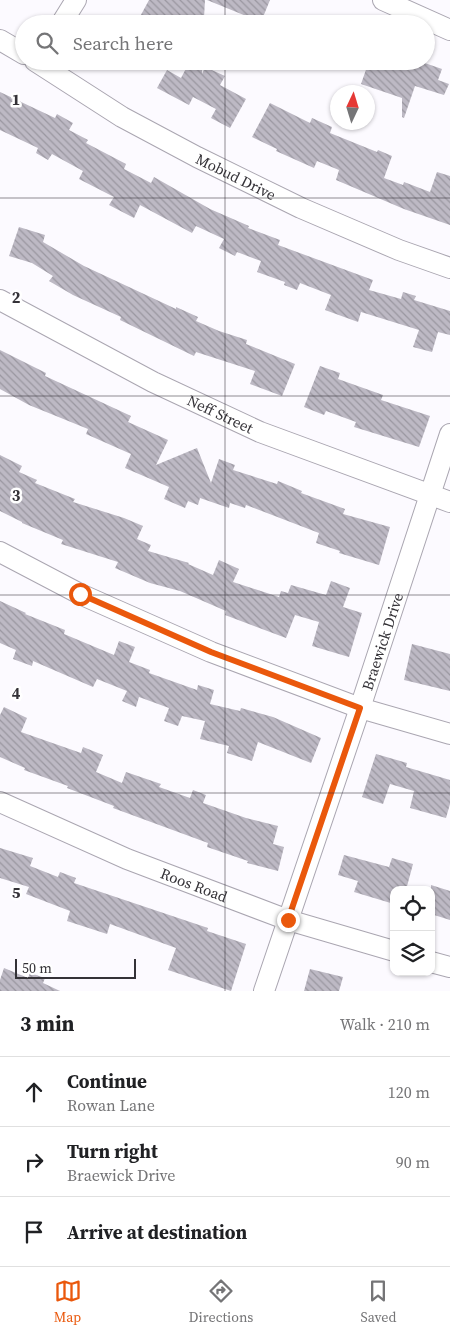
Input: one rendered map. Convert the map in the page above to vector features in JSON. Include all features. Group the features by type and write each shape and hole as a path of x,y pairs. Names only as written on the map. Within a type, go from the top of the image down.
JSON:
{"street":[{"path":"67,15 76,0"},
{"path":"383,0 416,15"},
{"path":"435,23 450,30"},
{"name":"Mobud Drive","path":"0,40 15,49"},
{"name":"Mobud Drive","path":"49,70 122,117 197,158 301,208 399,250 450,268"},
{"name":"Neff Street","path":"0,300 153,382 260,432 450,502"},
{"name":"Braewick Drive","path":"264,991 450,434"},
{"path":"0,552 80,594 211,652 360,708 450,734"},
{"name":"Roos Road","path":"0,802 127,860 288,920 390,950"},
{"path":"435,963 450,967"}],"building":[{"path":"149,0 205,0 204,15 141,15"},
{"path":"207,0 270,0 264,15 244,15"},
{"path":"435,67 442,69 438,80 449,84 444,95 415,86 404,118 402,117 402,98 375,89 375,85 361,84 366,70 435,70"},
{"path":"167,70 181,78 185,70 202,70 202,74 204,70 212,70 225,76 220,85 246,99 230,128 211,118 216,109 193,97 189,105 157,88"},
{"path":"0,92 55,118 57,114 73,123 69,130 88,140 86,143 126,164 124,169 151,183 154,177 210,209 249,226 248,228 280,240 278,245 373,280 369,290 401,299 403,292 416,296 414,300 450,311 450,335 438,332 432,352 413,347 419,330 361,312 358,322 325,310 331,295 300,283 297,290 284,285 285,282 257,272 261,261 237,252 235,256 219,248 224,239 196,226 192,233 140,205 134,218 109,205 114,197 79,179 83,171 52,154 48,160 36,153 38,148 0,130"},
{"path":"270,103 310,123 312,118 330,126 330,133 392,156 384,178 403,185 404,182 430,192 437,172 450,176 450,225 404,209 336,180 339,170 317,161 314,168 276,151 277,149 252,137"},
{"path":"19,227 45,235 43,242 84,266 176,309 176,307 198,317 196,321 247,340 246,344 295,364 282,396 250,384 255,371 196,352 194,356 120,320 121,317 73,295 49,281 53,276 32,263 9,256"},
{"path":"0,350 46,373 45,376 131,416 128,422 168,440 156,465 197,448 211,483 219,459 235,465 233,470 277,484 278,481 302,491 301,493 345,509 343,514 390,527 379,565 339,553 340,551 316,543 319,533 246,505 245,508 230,503 229,508 200,498 198,505 188,501 185,508 164,499 169,487 125,468 131,454 86,434 88,429 29,405 0,389"},
{"path":"320,366 340,373 338,379 383,395 381,400 430,416 419,447 354,427 356,422 326,411 324,415 304,407"},
{"path":"0,455 22,466 19,472 37,480 35,483 75,499 73,502 143,526 137,539 151,545 148,551 189,563 213,575 219,560 239,569 233,582 279,597 281,591 288,593 291,585 326,595 331,581 350,588 343,607 362,613 349,657 312,646 319,622 295,615 286,638 225,615 226,611 180,591 150,583 115,568 118,562 61,544 63,540 22,523 0,511"},
{"path":"0,601 25,614 65,630 64,634 114,655 119,641 135,647 129,662 150,670 149,673 197,690 198,685 214,690 210,704 240,711 241,708 273,717 321,738 311,763 258,742 252,761 227,753 229,746 200,739 205,721 182,716 178,726 164,721 169,708 139,697 136,707 122,701 127,691 97,679 93,687 33,661 32,666 13,659 16,650 0,643"},
{"path":"412,644 450,654 450,691 404,680"},
{"path":"4,707 27,718 21,732 81,753 83,747 103,755 96,772 122,783 126,772 161,784 159,787 190,798 193,790 206,795 203,803 246,818 278,826 273,844 284,847 278,871 247,863 248,861 207,847 208,843 113,808 114,806 24,770 25,768 0,757 0,715"},
{"path":"376,754 407,763 406,767 450,780 450,804 446,818 410,808 414,791 390,784 383,804 362,797"},
{"path":"0,848 33,858 30,866 58,877 60,872 76,878 74,883 208,928 207,931 246,944 231,991 168,970 176,948 110,924 107,934 67,921 70,911 26,894 29,887 0,878"},
{"path":"344,855 389,867 392,858 413,864 407,886 390,886 390,903 354,892 358,881 338,875"},
{"path":"435,886 450,891 450,920 435,915"},
{"path":"4,968 28,978 30,973 45,978 43,983 60,991 0,991 0,980"},
{"path":"310,969 343,977 339,991 304,991"}],"route":[{"path":"80,594 211,652 360,708 288,920"}]}
